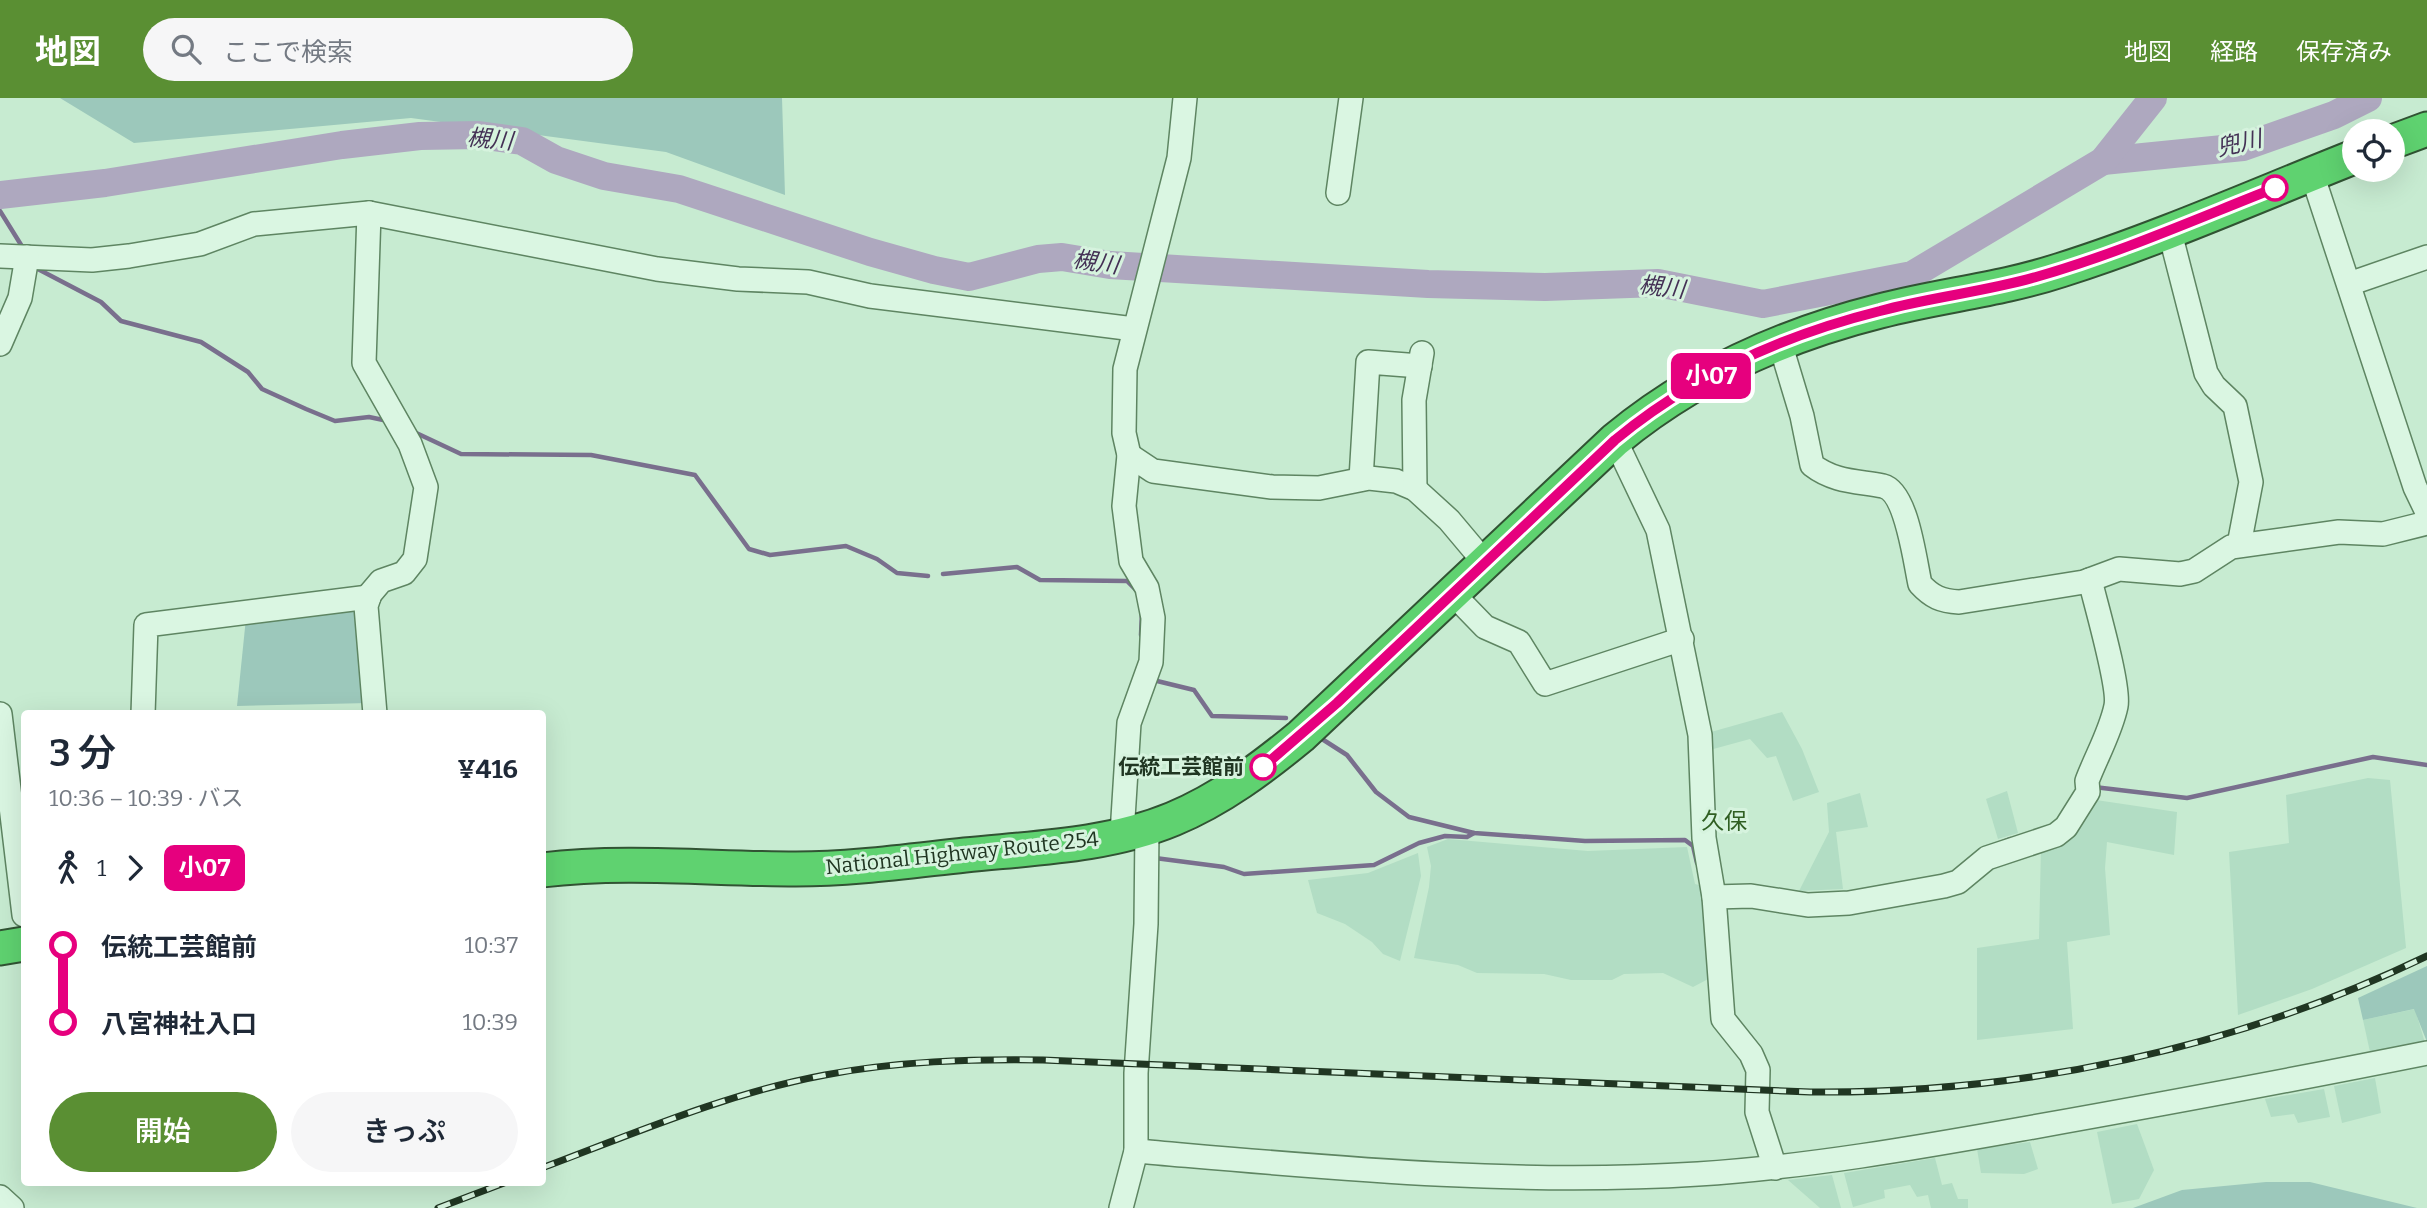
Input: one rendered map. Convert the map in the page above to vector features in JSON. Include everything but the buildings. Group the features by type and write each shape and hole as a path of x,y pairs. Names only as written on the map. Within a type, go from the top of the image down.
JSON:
{"highway":[{"path":"2405,137 2427,128"},
{"name":"National Highway Route 254","path":"546,870 642,864 798,869 1073,844 1134,831 1198,806 1258,771 1306,732 1615,440 1654,408 1705,378 1780,343 1833,323 1883,310 1986,292 2062,270 2342,162"},
{"path":"0,948 21,944"}],"street":[{"path":"1121,1208 1136,1151 1136,1073 1146,924 1134,831 1129,723 1151,662 1153,618 1147,588 1131,561 1124,506 1129,455 1123,405 1125,369 1179,158 1185,98"},
{"path":"1338,193 1351,98"},
{"path":"1780,343 1802,416 1812,465 1823,474 1850,482 1887,487 1899,498 1920,584 1928,594 1942,601 1959,602 2090,580 2119,569 2180,574 2193,571 2218,552 2239,545 2339,532 2383,534 2427,521 2312,174"},
{"path":"0,256 92,260 129,256 200,244 254,224 369,213 657,269 807,282 870,296 1137,319"},
{"path":"369,213 364,363 399,426 426,487 415,559 404,573 381,581 366,606 375,710"},
{"path":"2169,229 2206,373 2214,386 2235,406 2251,482 2239,545"},
{"path":"0,344 20,298 27,257"},
{"path":"2349,284 2427,257"},
{"path":"1361,479 1368,362 1421,360 1414,400 1415,489"},
{"path":"1615,440 1658,530 1682,639 1700,735 1704,838 1714,897 1723,1019 1751,1054 1758,1070 1757,1112 1775,1168"},
{"path":"1129,455 1153,471 1272,487 1319,488 1361,479 1396,481 1415,489 1449,520 1486,564"},
{"path":"1714,897 1751,896 1808,905 1849,903 1944,887 1958,883 1987,858 2056,835 2066,827 2088,792 2087,781 2116,705 2117,685 2109,666 2090,580"},
{"path":"1453,594 1485,627 1519,642 1545,684 1682,639"},
{"path":"143,710 146,625 369,597"},
{"path":"0,714 15,764 21,865"},
{"path":"1136,1151 1424,1176 1524,1179 1637,1177 1775,1168 1967,1139 2427,1053"},
{"path":"0,1196 12,1208"}],"green space":[{"path":"1782,712 1802,749 1819,792 1793,801 1776,756 1767,758 1750,739 1706,751 1704,734"},
{"path":"2368,778 2390,780 2406,948 2312,989 2238,1015 2229,852 2289,843 2286,795"},
{"path":"2007,791 2018,833 1998,839 1986,799"},
{"path":"1860,793 1868,827 1836,832 1843,889 1799,891 1829,832 1827,803"},
{"path":"2096,800 2177,812 2174,855 2107,842 2105,868 2110,935 2067,942 2073,1029 1977,1040 1977,948 2039,939 2041,847"},
{"path":"1448,839 1588,851 1687,847 1695,884 1703,886 1712,977 1693,987 1663,973 1624,974 1612,980 1571,980 1544,974 1477,973 1458,965 1414,958 1429,887 1431,866 1427,847"},
{"path":"1418,853 1421,876 1400,961 1383,954 1372,942 1345,924 1317,913 1308,880 1368,873"},
{"path":"2415,1009 2425,1043 2370,1052 2363,1020"},
{"path":"2375,1078 2381,1113 2342,1123 2334,1086"},
{"path":"2324,1089 2330,1117 2298,1123 2294,1114 2271,1117 2265,1099"},
{"path":"2137,1124 2154,1170 2139,1199 2112,1204 2097,1132"},
{"path":"2030,1142 2038,1169 2024,1174 1981,1173 1977,1149"},
{"path":"1935,1158 1942,1185 1952,1183 1958,1199 1968,1199 1968,1208 1931,1208 1928,1195 1917,1197 1910,1185 1884,1190 1885,1198 1853,1207 1844,1173"},
{"path":"1832,1175 1841,1208 1820,1208 1788,1180"}],"shaded area":[{"path":"60,98 782,98 785,195 666,152 411,118 134,143"},
{"path":"352,605 361,611 370,703 237,706 246,618"},
{"path":"2427,966 2427,1042 2414,1009 2363,1020 2358,998"},
{"path":"2266,1182 2310,1182 2417,1208 2133,1208 2182,1190"}],"waterway":[{"name":"槻川","path":"0,195 105,183 342,145 420,136 479,135 522,141 556,160 604,176 679,189 870,252 969,277 1038,259 1062,257 1110,265 1428,284 1545,287 1658,283 1763,304 1912,275 2103,161 2153,98"},
{"name":"兜川","path":"2103,161 2243,147 2334,115 2368,98"},
{"path":"0,211 23,248"},
{"path":"34,267 101,302 121,321 201,342 248,372 262,389 306,409 335,421 369,417 388,421"},
{"path":"412,431 461,454 591,455 695,475 749,549 770,555 846,546 877,559 897,573 928,576"},
{"path":"943,574 1017,567 1040,580 1127,581 1136,590"},
{"path":"1141,635 1142,612"},
{"path":"1153,680 1194,690 1212,716 1286,718"},
{"path":"1322,739 1347,755 1376,792 1409,817 1474,833 1585,841 1685,840 1693,846 1697,863"},
{"path":"2094,787 2187,798 2373,757 2427,765"},
{"path":"1155,858 1224,867 1244,874 1374,865 1419,843 1445,836 1467,837 1474,833"},
{"path":"1993,846 2010,839"}],"railway":[{"path":"546,1166 682,1115 753,1092 852,1070 934,1062 1043,1060 1810,1092 1890,1091 1970,1085 2126,1060 2203,1040 2279,1017 2354,989 2427,956"},
{"path":"438,1208 496,1186"}],"bus line":[{"name":"小07","path":"1263,767 1306,732 1615,440 1654,408 1705,378 1780,343 1833,323 1883,310 1986,292 2062,270 2275,188"}],"place":[{"name":"伝統工芸館前","path":"1263,767"}],"district":[{"name":"久保","path":"1724,821"}]}
